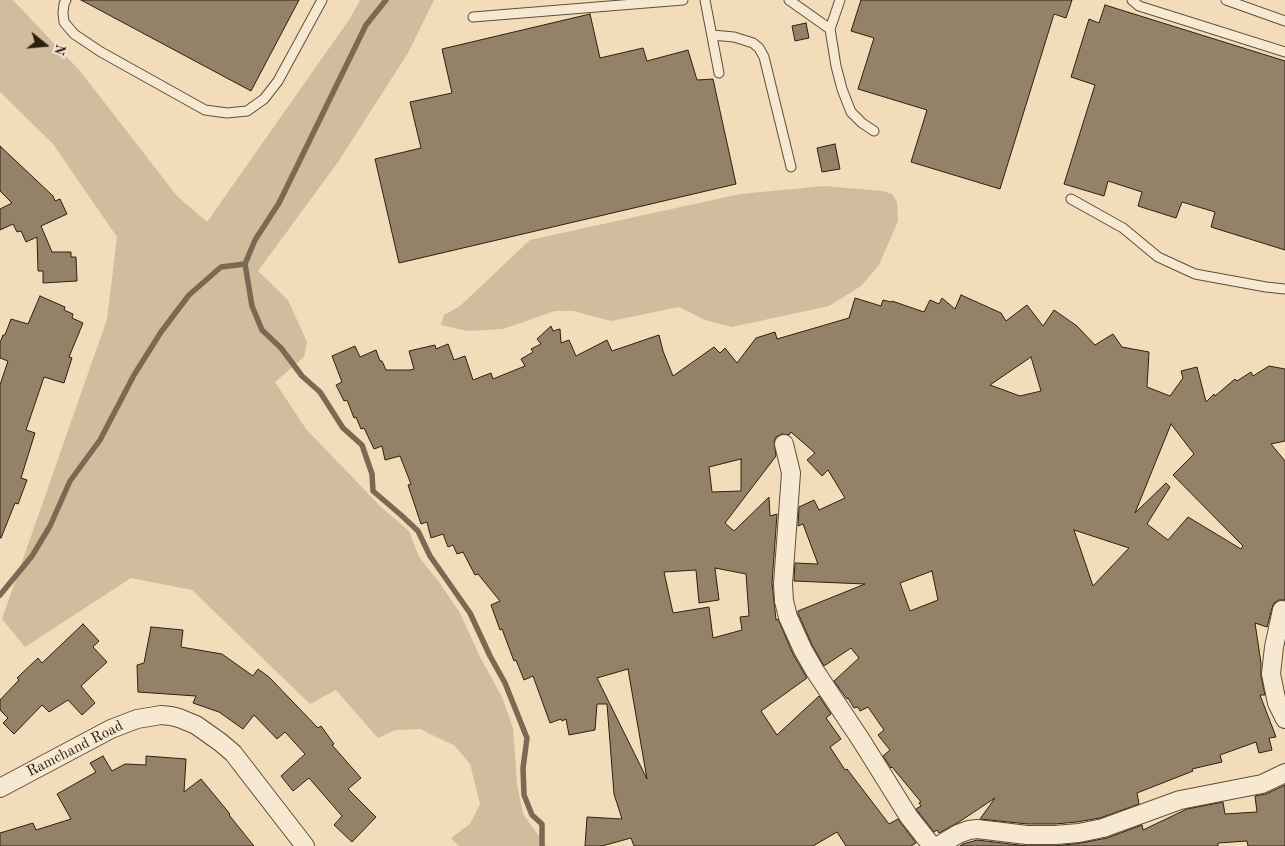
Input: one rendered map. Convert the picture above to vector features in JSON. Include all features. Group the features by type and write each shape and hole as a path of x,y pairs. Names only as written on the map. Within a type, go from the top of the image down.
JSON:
{"street":[{"path":"784,444 791,473 783,584 784,601 788,617 815,671 861,740 909,818 932,846"},
{"path":"1282,610 1274,647 1271,674 1277,703 1285,720"},
{"name":"Ramchand Road","path":"0,788 111,729 137,719 161,715 171,716 196,725 233,753 305,846"},
{"path":"938,846 958,834 978,829 1027,835 1056,835 1103,828 1180,800 1262,784 1285,773"}],"lane":[{"path":"66,0 63,13 64,22 74,34 101,52 205,110 227,113 247,111 264,99 286,66 322,0"},
{"path":"473,17 683,0"},
{"path":"705,0 719,73"},
{"path":"789,0 830,28"},
{"path":"840,0 830,28 838,74 851,112 874,131"},
{"path":"1132,0 1139,6 1285,52"},
{"path":"1226,0 1285,21"},
{"path":"712,35 743,39 759,48 768,71 791,168"},
{"path":"1071,200 1123,228 1158,257 1195,274 1266,288 1285,288"}],"shaded area":[{"path":"0,0 13,0 80,71 177,196 207,222 351,17 360,0 434,0 408,53 338,162 258,271 288,300 307,342 304,357 275,382 306,429 381,507 409,531 419,557 460,613 480,657 502,697 513,728 517,784 523,814 546,846 459,846 451,838 470,824 480,804 470,764 455,746 420,729 395,730 378,738 336,690 310,704 192,590 131,578 25,647 2,619 107,319 117,237 53,144 0,92"},
{"path":"824,186 883,191 892,194 897,202 898,221 879,265 861,286 829,306 732,327 705,320 679,307 611,321 573,311 555,311 503,329 467,331 441,325 444,315 460,306 530,240 740,194"}],"building":[{"path":"81,0 299,0 251,91"},
{"path":"861,0 1072,0 1066,18 1054,14 1000,189 911,162 927,110 858,89 874,38 851,31"},
{"path":"1105,5 1285,61 1285,250 1211,227 1215,212 1182,202 1176,218 1138,206 1142,192 1108,181 1104,196 1064,184 1095,85 1071,77 1089,19 1099,23"},
{"path":"590,14 600,58 643,48 647,61 688,50 697,80 713,79 736,184 399,263 375,159 421,148 410,102 452,93 442,49"},
{"path":"806,23 809,38 795,41 792,26"},
{"path":"835,144 840,169 822,172 817,148"},
{"path":"0,146 53,196 55,201 60,199 67,214 41,226 52,252 71,252 71,257 76,257 77,281 43,283 43,271 38,271 37,237 26,242 21,231 17,232 13,224 0,230 0,209 12,203 0,191"},
{"path":"961,295 1001,313 1006,321 1027,305 1043,326 1054,310 1077,326 1095,345 1113,334 1122,347 1149,352 1147,387 1170,396 1183,378 1181,371 1197,367 1206,402 1235,379 1237,381 1251,372 1253,376 1269,366 1285,369 1285,441 1271,444 1285,461 1285,600 1279,600 1274,603 1267,627 1255,623 1265,695 1260,695 1276,737 1269,738 1272,750 1259,753 1256,742 1220,755 1222,762 1192,769 1193,771 1137,793 1139,804 1100,818 1055,824 1028,824 980,819 995,798 959,822 939,833 937,830 934,832 916,809 921,806 919,803 921,802 883,756 890,750 878,735 884,730 868,707 860,711 858,707 854,708 834,681 859,658 851,648 824,666 812,645 798,613 798,611 865,584 794,581 795,563 818,564 803,524 798,526 799,507 814,500 819,510 845,498 828,470 822,476 807,460 815,453 791,432 789,435 782,434 776,437 774,441 776,456 725,523 734,531 769,497 770,516 777,514 772,583 776,620 778,619 793,654 807,678 761,711 777,735 819,696 831,714 826,718 841,739 830,747 845,770 847,769 889,824 898,819 916,843 911,846 846,846 837,832 813,846 634,846 631,838 602,846 585,846 587,817 622,819 614,794 607,704 597,704 595,730 569,735 566,719 550,723 533,676 524,680 516,660 514,661 502,629 500,630 491,605 500,601 478,574 475,575 463,552 457,554 453,545 448,547 443,534 431,538 427,522 421,524 408,485 411,484 400,456 385,460 382,446 374,449 364,428 361,429 356,417 354,418 347,400 344,401 336,385 342,382 332,356 355,346 360,357 376,350 386,370 410,370 414,369 409,351 435,345 436,349 448,344 454,360 465,356 473,380 491,373 493,379 525,366 521,359 533,352 531,349 541,344 537,339 551,326 553,331 560,329 561,343 569,340 576,356 607,340 612,351 659,335 673,376 714,347 720,353 725,348 737,363 756,338 775,332 777,339 849,318 855,298 881,306 883,300 892,301 924,312 930,300 939,304 942,298 955,309","holes":["1031,357 1041,391 1020,396 990,385","1171,424 1194,454 1173,475 1243,546 1241,549 1188,517 1168,540 1147,524 1170,487 1166,483 1135,513","741,459 741,491 712,492 709,467","1074,530 1129,548 1093,586","715,568 746,574 749,616 740,617 742,630 713,638 709,607 673,613 664,572 696,570 699,603 719,600","932,571 938,600 910,611 900,583","628,669 647,779 597,678"]},
{"path":"40,296 65,307 64,310 73,314 72,318 83,323 69,357 72,358 64,383 44,377 26,430 35,433 21,478 27,480 18,504 15,503 0,538 0,385 8,361 0,358 0,343 11,319 28,324"},
{"path":"83,624 99,641 93,647 107,662 81,686 95,703 82,715 68,700 49,712 42,705 14,734 3,723 8,718 0,710 0,700 19,680 17,678 38,658 42,663"},
{"path":"151,627 183,630 181,647 222,654 253,676 258,669 269,677 318,728 321,726 334,744 332,745 361,778 348,789 376,817 352,842 334,825 342,816 309,778 293,791 281,776 305,754 285,732 277,739 254,715 243,729 219,712 193,703 196,696 138,692 137,665 144,663"},
{"path":"103,756 112,771 125,764 146,765 146,756 186,759 184,792 201,779 254,846 0,846 0,833 33,823 36,830 71,819 57,794 96,772 90,763"},
{"path":"1285,785 1285,846 1248,846 1247,841 1218,843 1218,846 1055,846 1107,838 1142,825 1143,830 1187,809 1223,802 1225,814 1257,812 1255,796 1266,794"},
{"path":"977,840 1027,846 960,846"}],"waterway":[{"path":"386,0 366,25 279,203 255,240 245,264 252,306 262,330 281,348 302,376 320,392 343,428 362,445 372,474 373,491 418,531 430,556 470,613 505,683 527,738 523,768 524,795 532,815 542,824 542,846"},
{"path":"0,595 32,556 50,526 70,481 100,440 134,375 161,332 189,295 221,267 245,264"}]}
